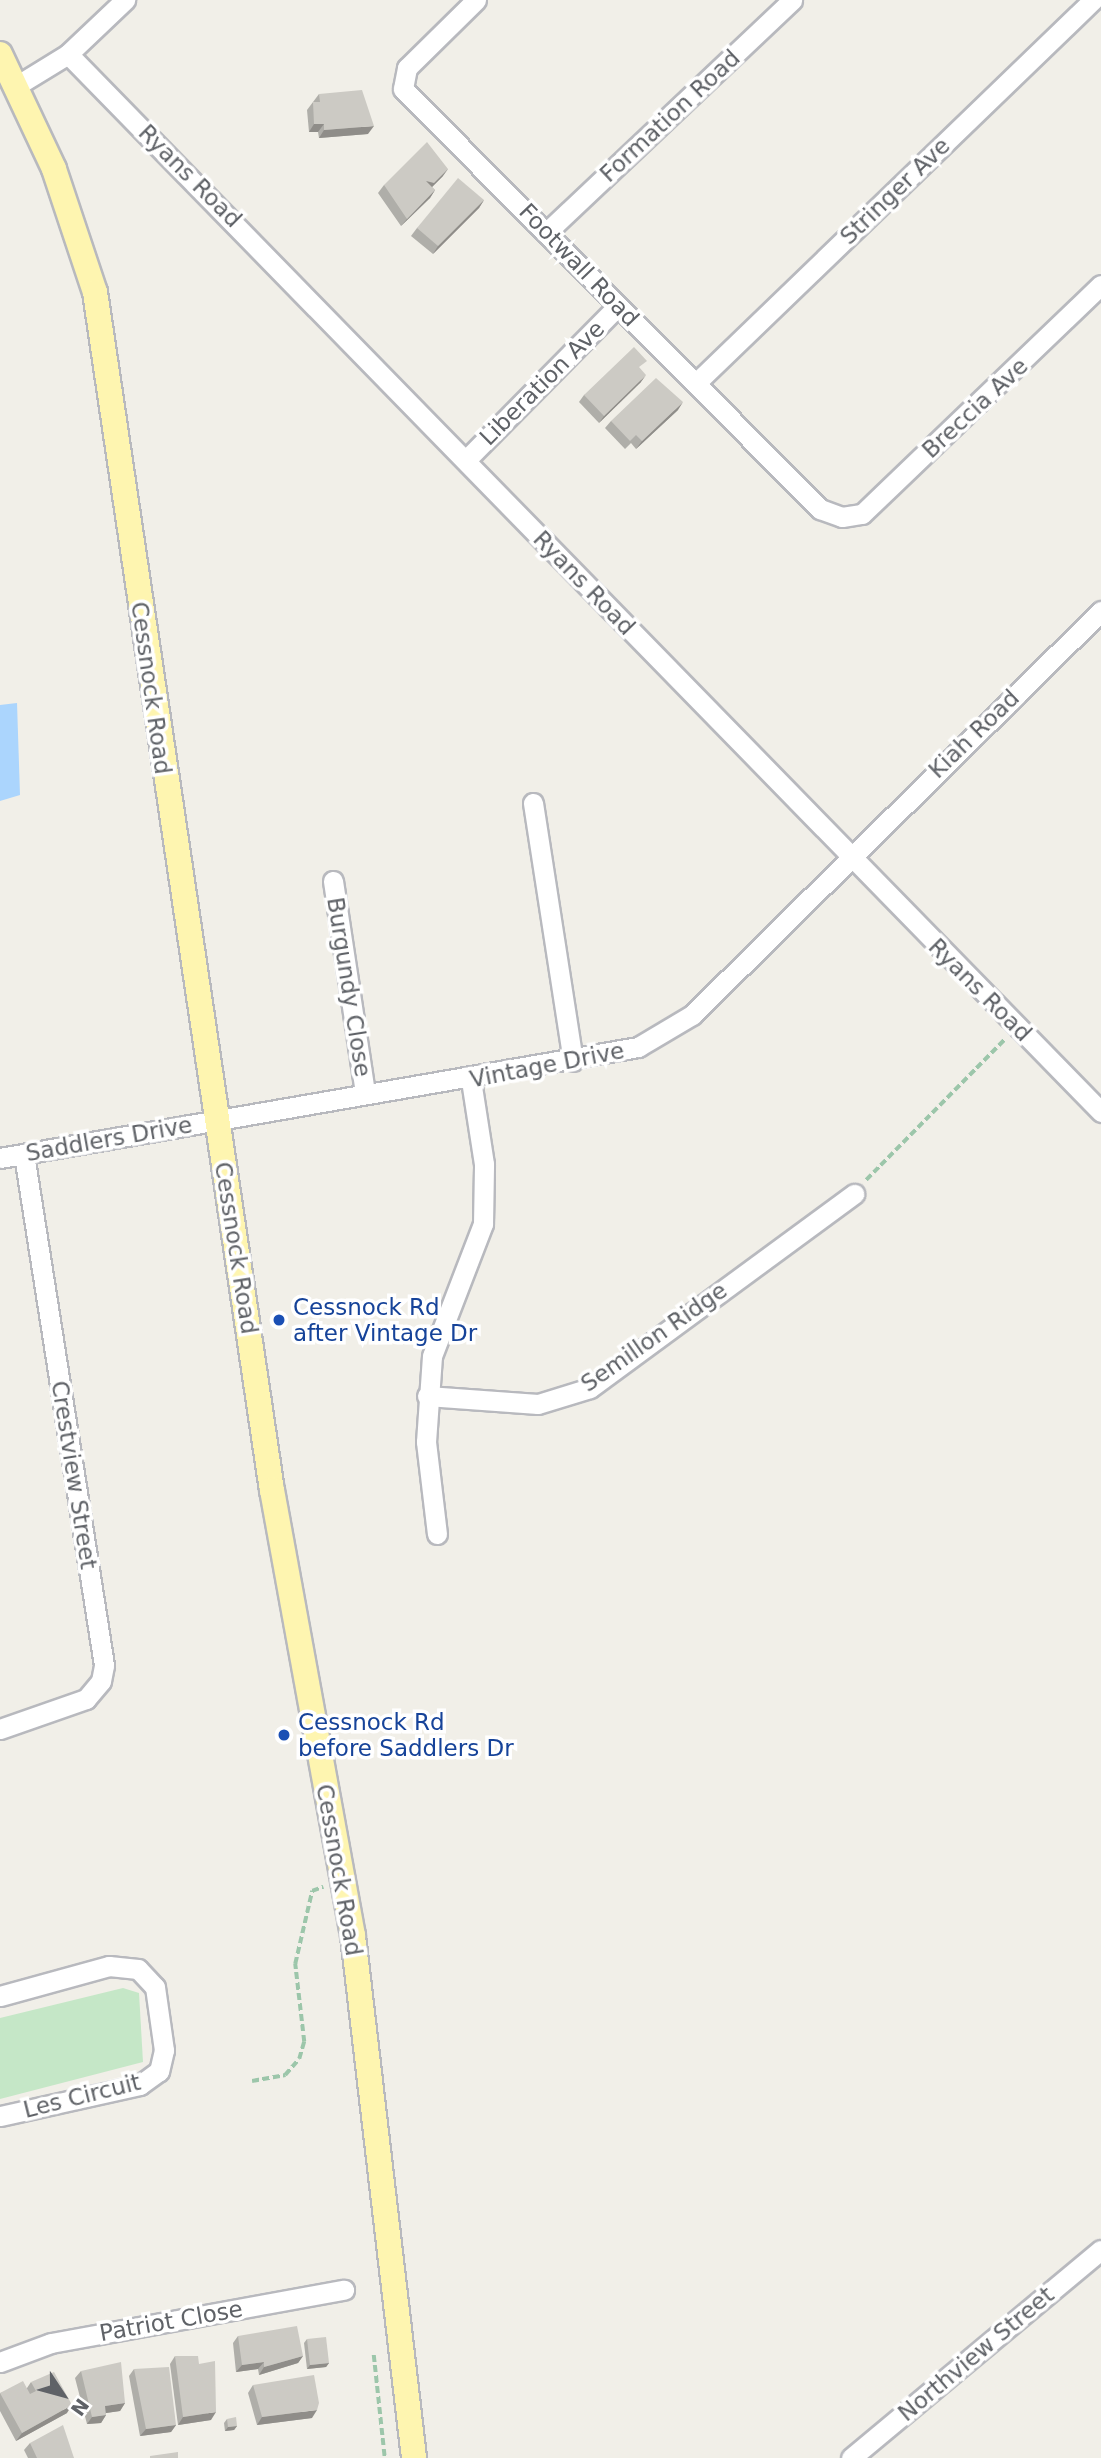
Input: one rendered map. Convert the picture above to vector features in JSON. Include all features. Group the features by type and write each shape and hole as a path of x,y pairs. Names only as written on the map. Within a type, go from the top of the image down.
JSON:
{"main road":[{"name":"Cessnock Road","path":"0,54 54,169 95,292 298,1647 353,1936 414,2458"}],"street":[{"path":"16,86 68,54 125,0"},
{"name":"Footwall Road","path":"476,0 407,68 403,89 548,231 618,306 820,509 842,517"},
{"name":"Formation Road","path":"548,231 792,0"},
{"name":"Stringer Ave","path":"696,383 1094,0"},
{"name":"Ryans Road","path":"68,54 466,460 846,857 1101,1112"},
{"name":"Breccia Ave","path":"842,517 862,514 876,503 1101,285"},
{"name":"Liberation Ave","path":"466,460 618,306"},
{"name":"Kiah Road","path":"846,857 1101,611"},
{"path":"533,803 573,1061"},
{"name":"Vintage Drive","path":"217,1119 365,1093 471,1080 638,1047 692,1015 846,857"},
{"name":"Burgundy Close","path":"333,881 365,1093"},
{"path":"437,1534 427,1396 432,1356 483,1224 484,1164 471,1080"},
{"name":"Saddlers Drive","path":"0,1158 217,1119"},
{"name":"Crestview Street","path":"0,1729 86,1699 101,1681 104,1664 24,1155"},
{"name":"Semillon Ridge","path":"427,1396 538,1404 590,1388 854,1194"},
{"name":"Les Circuit","path":"0,1996 109,1966 138,1969 155,1987 164,2050 159,2071 140,2085 0,2116"},
{"name":"Northview Street","path":"850,2458 1101,2250"},
{"name":"Patriot Close","path":"0,2362 51,2343 344,2290"}],"path":[{"path":"854,1194 1017,1027"},
{"path":"252,2081 285,2075 299,2059 304,2042 295,1964 312,1891 325,1886"},
{"path":"374,2355 385,2458"}],"green space":[{"path":"123,1988 139,1993 143,2062 0,2099 0,2018"}],"water":[{"path":"17,703 20,795 0,801 0,705"}],"building":[{"path":"362,90 374,126 324,130 324,124 314,124 313,102 320,102 319,94"},
{"path":"427,142 448,169 434,183 426,181 435,190 407,219 384,185"},
{"path":"458,178 484,200 438,246 417,228"},
{"path":"634,347 647,361 639,367 646,375 604,416 584,395"},
{"path":"656,378 683,402 642,441 636,435 630,441 611,421"},
{"path":"297,2326 303,2356 264,2367 264,2362 242,2365 238,2336"},
{"path":"326,2337 329,2363 310,2365 307,2339"},
{"path":"175,2356 198,2356 199,2364 215,2361 216,2412 183,2417"},
{"path":"121,2362 125,2403 105,2406 106,2415 92,2417 81,2371"},
{"path":"169,2367 176,2425 146,2429 134,2369"},
{"path":"54,2372 72,2405 22,2433 0,2393 23,2381 30,2394 36,2391 31,2382"},
{"path":"314,2375 319,2403 317,2410 262,2417 253,2385"},
{"path":"236,2417 237,2426 228,2427 227,2419"},
{"path":"63,2425 74,2458 37,2458 30,2443"},
{"path":"178,2452 178,2458 150,2458 150,2456"}],"place":[{"name":"Cessnock Rd after Vintage Dr","path":"279,1320"},
{"name":"Cessnock Rd before Saddlers Dr","path":"284,1735"}]}
